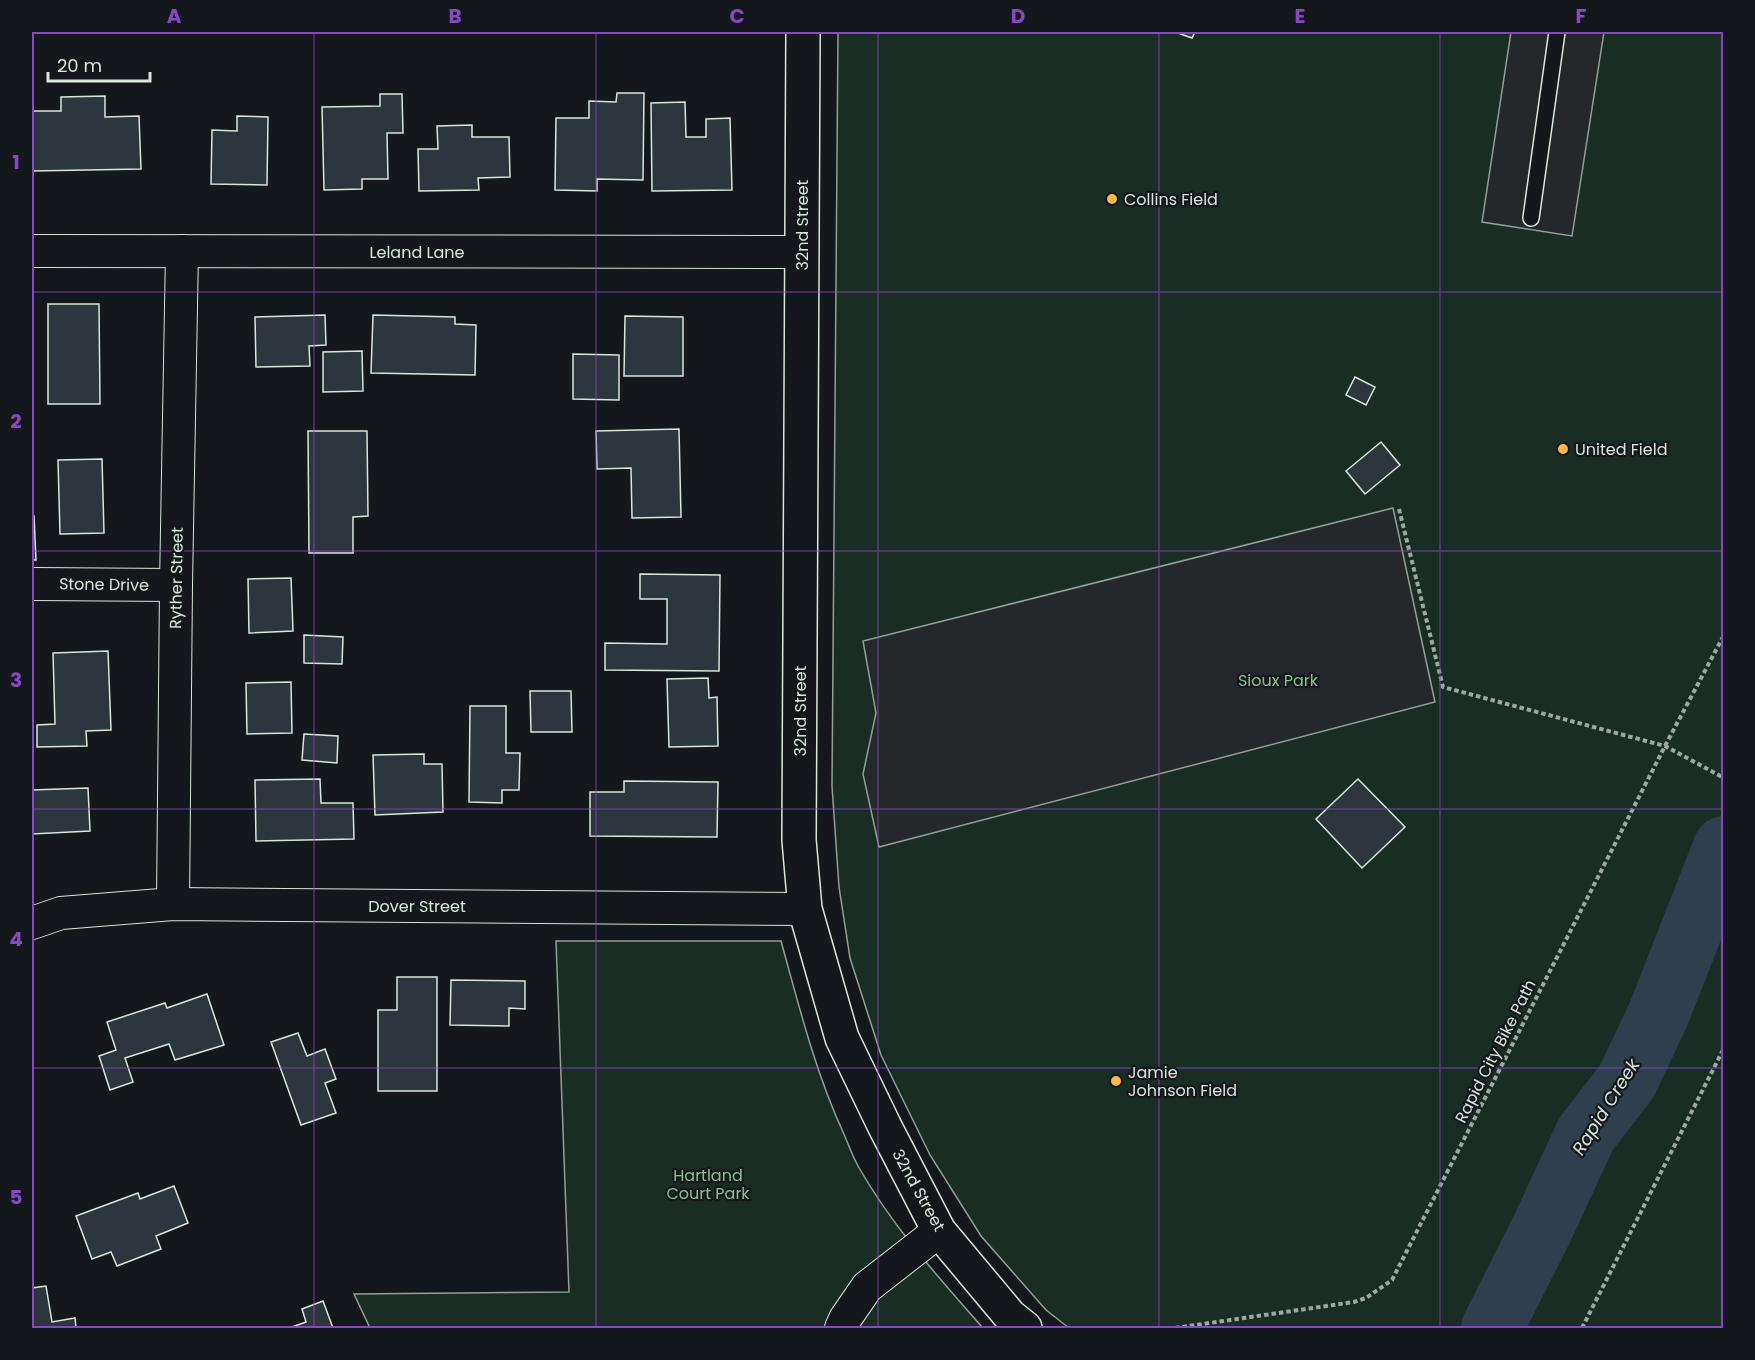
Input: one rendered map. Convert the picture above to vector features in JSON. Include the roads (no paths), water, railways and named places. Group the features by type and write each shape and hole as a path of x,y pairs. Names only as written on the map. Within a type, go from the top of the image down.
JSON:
{"street":[{"name":"32nd Street","path":"803,32 799,840 805,909 842,1038 939,1231 1010,1316 1025,1329"},
{"name":"Leland Lane","path":"32,250 802,252"},
{"name":"Ryther Street","path":"173,904 182,251"},
{"name":"Stone Drive","path":"32,584 176,585"},
{"name":"Dover Street","path":"32,922 61,913 173,904 805,909"},
{"path":"841,1329 845,1319 867,1287 939,1231"}],"lane":[{"path":"1531,218 1557,32"}],"waterway":[{"name":"Rapid Creek","path":"1492,1328 1542,1229 1586,1134 1627,1081 1659,1013 1724,847"}],"place":[{"name":"Collins Field","path":"1112,199"},
{"name":"United Field","path":"1563,449"},
{"name":"Jamie Johnson Field","path":"1116,1081"}],"park label":[{"name":"Sioux Park","path":"1278,680"},
{"name":"Hartland Court Park","path":"708,1184"}]}
